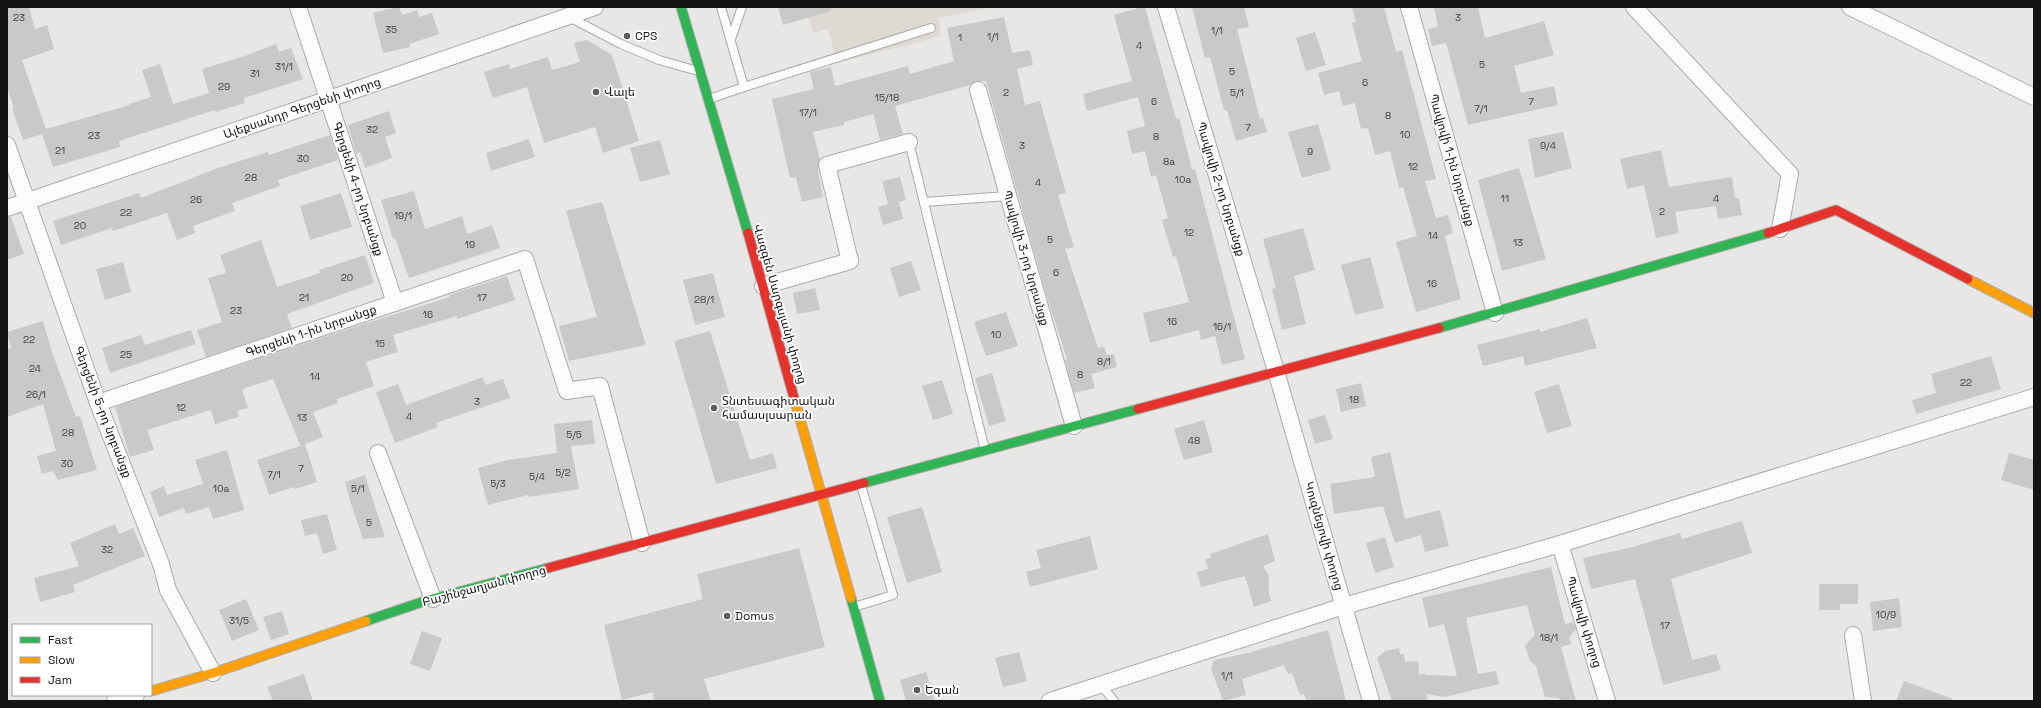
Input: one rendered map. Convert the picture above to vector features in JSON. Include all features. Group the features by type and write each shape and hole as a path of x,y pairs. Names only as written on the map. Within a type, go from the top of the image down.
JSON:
{"main road":[{"name":"Վազգեն Սարգսյանի փողոց","path":"681,7 763,286 880,701"},
{"name":"Բաշինջաղյան փողոց","path":"152,691 213,673 433,600 1495,313 1780,229 1836,210 2034,313"}],"street":[{"name":"Գերցենի 4-րդ նրբանցք","path":"298,7 395,303"},
{"name":"Ալեքսանդր Գերցենի փողոց","path":"7,208 595,7"},
{"name":"Պավլովի 2-րդ նրբանցք","path":"1166,7 1276,371"},
{"name":"Պավլովի 1-ին նրբանցք","path":"1409,7 1495,313"},
{"path":"1634,7 1790,174 1780,229"},
{"path":"1850,7 2034,97"},
{"name":"Պավլովի 3-րդ նրբանցք","path":"978,90 1074,426"},
{"path":"763,286 850,261 828,165 909,142"},
{"name":"Գերցենի 5-րդ նրբանցք","path":"7,145 98,402 161,564 168,590 213,673"},
{"name":"Գերցենի 1-ին նրբանցք","path":"98,402 525,259 567,391 600,386 642,543"},
{"name":"Կուզնեցովի փողոց","path":"1276,371 1371,701"},
{"path":"1050,701 1344,606 1560,544 2034,397"},
{"path":"378,453 433,600"},
{"name":"Պավլովի փողոց","path":"1560,544 1607,701"},
{"path":"1853,635 1863,701"},
{"path":"115,701 132,696"}],"lane":[{"path":"721,7 744,87"},
{"path":"731,39 742,7"},
{"path":"569,16 621,44 659,60 700,72"},
{"path":"708,99 931,28"},
{"path":"909,142 985,450"},
{"path":"924,202 1008,196"},
{"path":"853,607 893,595 861,484"},
{"path":"1101,685 1114,701"}],"shaded area":[{"path":"806,7 993,7 938,18 941,36 837,63 828,29 813,33"}],"building":[{"path":"7,7 29,7 35,29 47,25 54,49 22,60 46,129 130,105 129,104 151,97 142,70 160,64 173,104 209,93 202,69 245,56 276,44 279,52 291,48 303,79 244,98 245,103 215,112 215,110 119,141 120,147 53,167 42,134 23,140 12,108 14,108 7,87"},
{"path":"399,7 402,15 417,10 419,17 432,13 439,34 409,44 410,47 383,53 373,13"},
{"path":"778,7 830,7 831,11 783,25"},
{"path":"1145,7 1176,119 1179,118 1192,170 1195,169 1245,359 1222,365 1215,336 1201,340 1199,330 1150,343 1143,313 1189,302 1176,256 1173,257 1162,220 1168,218 1156,175 1151,177 1145,151 1132,154 1127,131 1145,126 1138,97 1087,111 1083,94 1132,81 1114,15"},
{"path":"1192,7 1244,7 1249,27 1237,29 1260,119 1263,118 1267,132 1236,141 1227,110 1224,110 1210,57 1205,58"},
{"path":"1352,7 1384,7 1396,52 1402,50 1436,179 1425,181 1436,218 1448,215 1453,233 1445,236 1461,299 1416,312 1396,242 1417,236 1403,187 1399,188 1390,151 1375,155 1368,128 1361,129 1355,103 1343,106 1339,91 1324,95 1318,73 1362,61 1352,23 1356,22"},
{"path":"1434,7 1478,7 1485,38 1544,21 1554,55 1514,66 1521,93 1554,86 1558,105 1468,125 1446,43 1432,46 1428,29 1438,27"},
{"path":"1004,17 1012,53 1030,50 1033,65 1017,69 1025,105 1040,101 1066,193 1058,195 1074,247 1065,249 1098,348 1104,347 1107,355 1114,354 1117,367 1091,374 1095,388 1074,393 1065,360 1067,359 1046,294 986,81 976,81 970,85 895,106 903,134 880,140 873,114 844,122 844,125 813,132 820,159 818,172 823,197 802,202 796,177 790,178 772,99 814,89 810,72 831,67 835,86 908,66 910,74 954,61 947,28"},
{"path":"1315,32 1326,65 1306,71 1296,38"},
{"path":"587,40 612,55 639,141 603,153 595,127 544,143 527,87 493,98 484,72 509,64 510,69 548,57 552,70 580,62 574,43"},
{"path":"389,111 396,133 385,137 392,158 365,168 360,152 356,154 348,125"},
{"path":"1318,124 1331,170 1302,178 1288,132"},
{"path":"1563,132 1572,168 1535,178 1528,139"},
{"path":"330,135 338,160 278,180 280,186 232,203 235,211 193,226 195,233 177,240 167,213 113,231 112,228 61,245 53,221 139,193 141,198 218,168 268,152 269,155"},
{"path":"529,139 535,157 491,171 486,153"},
{"path":"660,140 670,174 640,182 630,148"},
{"path":"1661,150 1669,187 1732,177 1735,198 1739,198 1742,215 1718,219 1716,206 1675,212 1679,233 1656,238 1644,185 1627,189 1620,159"},
{"path":"1519,168 1546,259 1502,271 1478,180"},
{"path":"900,177 906,200 899,202 903,219 883,225 878,207 888,204 882,181"},
{"path":"414,191 425,229 462,216 467,234 492,225 500,248 409,278 395,238 393,239 381,200"},
{"path":"341,193 352,227 310,240 300,206"},
{"path":"602,202 646,345 569,361 559,326 597,317 566,211"},
{"path":"7,217 11,217 24,254 7,260"},
{"path":"1303,228 1315,270 1294,276 1306,324 1282,330 1272,289 1276,288 1263,239"},
{"path":"261,240 277,287 320,273 319,270 365,255 374,283 287,314 292,328 206,357 197,330 222,322 208,278 226,273 220,255"},
{"path":"1370,257 1384,308 1355,315 1341,265"},
{"path":"911,261 921,290 899,297 890,268"},
{"path":"123,262 131,292 105,300 96,269"},
{"path":"713,273 725,317 695,325 683,280"},
{"path":"507,276 515,300 457,319 457,316 393,335 398,352 366,362 374,386 337,399 338,403 313,412 323,437 305,444 317,482 269,495 257,460 303,445 300,445 273,379 242,389 248,408 237,411 239,417 215,424 211,410 147,430 154,450 130,457 115,407 354,327 450,297 449,295"},
{"path":"815,288 820,310 797,314 793,293"},
{"path":"1006,312 1018,346 986,356 974,322"},
{"path":"1587,318 1597,348 1525,366 1523,356 1483,366 1477,345 1540,329 1540,332"},
{"path":"43,321 52,352 76,417 80,416 97,470 58,480 53,471 42,474 37,456 56,451 43,404 7,417 7,349 11,348 7,332"},
{"path":"191,330 196,344 110,373 102,348 141,335 145,345"},
{"name":"Տնտեսագիտական համասլսարան","path":"710,331 750,460 773,453 777,468 716,484 674,341"},
{"path":"1991,356 2001,389 1916,414 1912,400 1936,393 1931,374"},
{"path":"992,373 1006,421 989,426 975,378"},
{"path":"483,377 485,385 503,379 510,398 436,423 438,427 395,443 376,392 398,384 406,405"},
{"path":"942,380 953,414 933,420 922,386"},
{"path":"1361,383 1366,406 1341,412 1336,389"},
{"path":"1559,384 1572,426 1547,433 1534,392"},
{"path":"1325,415 1333,439 1315,444 1308,420"},
{"path":"592,420 595,444 571,446 579,489 529,497 528,495 488,505 478,468 508,460 557,453 554,424"},
{"path":"1204,420 1213,452 1184,460 1174,429"},
{"path":"227,450 244,510 213,519 209,507 186,514 184,508 159,517 150,492 164,486 167,495 203,484 195,460"},
{"path":"1390,452 1405,519 1440,510 1449,546 1425,552 1421,535 1395,543 1383,506 1334,514 1330,484 1375,477 1371,457"},
{"path":"2009,453 2034,460 2034,490 2001,480"},
{"path":"365,475 385,537 363,539 352,507 345,482"},
{"path":"922,507 942,572 907,583 887,517"},
{"path":"327,514 337,550 323,554 317,533 305,536 301,520"},
{"path":"1742,521 1752,553 1671,579 1692,660 1716,654 1721,670 1663,685 1635,579 1591,589 1583,558 1629,548 1680,533 1682,539"},
{"path":"115,524 119,534 133,528 145,556 73,585 75,592 40,602 34,578 79,566 70,543"},
{"path":"1268,534 1275,561 1263,566 1269,576 1269,594 1271,601 1254,607 1245,576 1201,587 1197,572 1208,569 1205,559 1211,558 1210,554"},
{"path":"1090,536 1098,569 1030,587 1026,572 1041,568 1036,550"},
{"path":"1385,537 1394,567 1375,573 1366,543"},
{"name":"Domus","path":"799,548 825,647 704,679 711,701 654,701 653,692 622,700 604,625 703,599 697,574"},
{"path":"1551,567 1565,624 1573,622 1576,629 1569,637 1571,644 1561,647 1576,701 1560,701 1559,698 1545,697 1536,666 1530,661 1525,646 1535,635 1527,605 1466,618 1478,674 1496,671 1499,684 1445,697 1426,694 1428,701 1392,701 1377,658 1385,651 1399,648 1400,654 1404,654 1405,662 1418,661 1419,675 1425,673 1425,675 1457,676 1444,624 1429,628 1422,598"},
{"path":"1819,584 1858,584 1858,604 1840,604 1840,610 1819,610"},
{"path":"1899,598 1902,627 1873,631 1870,602"},
{"path":"246,599 259,630 232,641 219,610"},
{"path":"282,611 289,634 271,640 263,617"},
{"path":"1328,630 1346,701 1309,701 1306,699 1304,694 1300,695 1292,673 1288,674 1284,665 1242,679 1246,695 1223,701 1211,669 1214,660 1248,653"},
{"path":"422,631 442,638 430,671 410,664"},
{"path":"1019,652 1027,681 1003,687 995,658"},
{"name":"Եգան","path":"926,672 935,701 906,701 900,680"},
{"path":"304,674 313,701 273,701 267,687"},
{"path":"1904,681 1953,699 1953,701 1896,701"}],"traffic: fast":[{"path":"681,7 748,233"},
{"path":"1439,328 1768,233"},
{"path":"864,483 1138,409"},
{"path":"366,621 425,601 548,568"},
{"path":"851,598 880,701"}],"traffic: slow":[{"path":"1968,279 2034,313"},
{"path":"794,398 851,598"},
{"path":"152,691 213,673 366,621"}],"traffic: jam":[{"path":"1768,233 1836,210 1968,279"},
{"path":"748,233 794,398"},
{"path":"1138,409 1439,328"},
{"path":"548,568 864,483"}],"place":[{"name":"CPS","path":"627,36"},
{"name":"Վալե","path":"596,92"},
{"name":"Տնտեսագիտական համասլսարան","path":"714,408"},
{"name":"Domus","path":"727,616"},
{"name":"Եգան","path":"917,690"}]}
